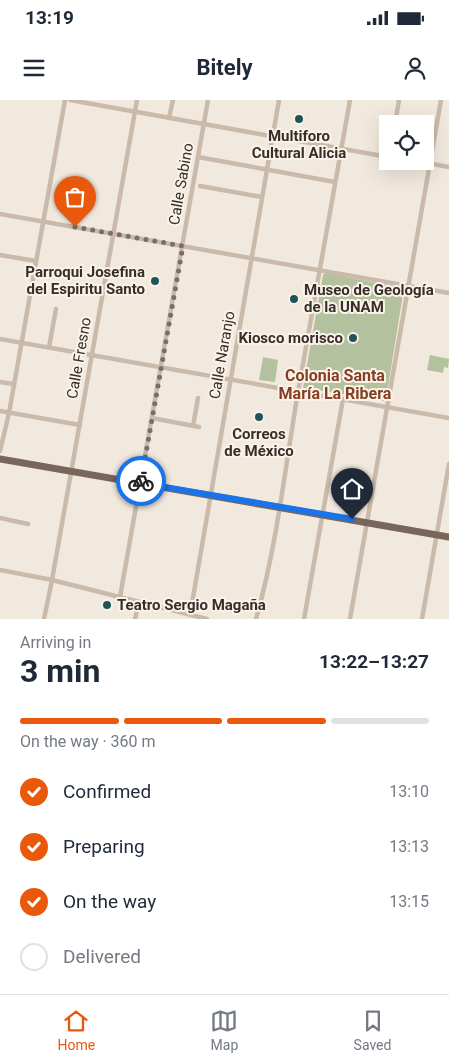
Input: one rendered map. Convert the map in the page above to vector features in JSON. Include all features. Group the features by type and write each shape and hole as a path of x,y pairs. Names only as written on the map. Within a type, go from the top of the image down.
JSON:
{"main road":[{"path":"0,459 449,536"}],"street":[{"path":"0,451 10,413 65,100"},
{"path":"70,100 379,154"},
{"name":"Calle Fresno","path":"44,619 137,100"},
{"path":"170,118 173,100"},
{"name":"Calle Sabino","path":"120,597 208,100"},
{"name":"Calle Naranjo","path":"190,615 279,100"},
{"path":"256,619 280,507 298,391 350,100"},
{"path":"396,115 399,100"},
{"path":"434,140 441,100"},
{"path":"198,157 335,182"},
{"path":"434,164 449,167"},
{"path":"350,619 429,170"},
{"path":"200,186 262,198"},
{"path":"0,214 449,293"},
{"path":"0,255 36,260"},
{"path":"49,347 56,308"},
{"path":"0,339 449,418"},
{"path":"0,382 14,384"},
{"path":"194,426 198,398"},
{"path":"304,619 343,399"},
{"path":"0,411 80,425"},
{"path":"152,418 199,427"},
{"path":"422,619 449,464"},
{"path":"0,518 28,524"},
{"path":"0,570 52,580 190,615 195,618 207,619"},
{"path":"135,619 139,602"}],"green space":[{"path":"325,273 404,288 386,399 384,401 303,387 323,275"},
{"path":"430,355 449,359 448,368 444,367 443,373 427,370"},
{"path":"263,357 278,360 275,382 259,380"}],"way so far":[{"path":"75,227 183,246 141,481"}],"place":[{"name":"Multiforo Cultural Alicia","path":"299,119"},
{"name":"Parroqui Josefina del Espiritu Santo","path":"155,281"},
{"name":"Museo de Geología de la UNAM","path":"294,299"},
{"name":"Kiosco morisco","path":"353,338"},
{"name":"Correos de México","path":"259,417"},
{"name":"Teatro Sergio Magaña","path":"107,605"}],"district":[{"name":"Colonia Santa María La Ribera","path":"335,384"}],"route":[{"path":"141,481 141,483 352,519"}]}
